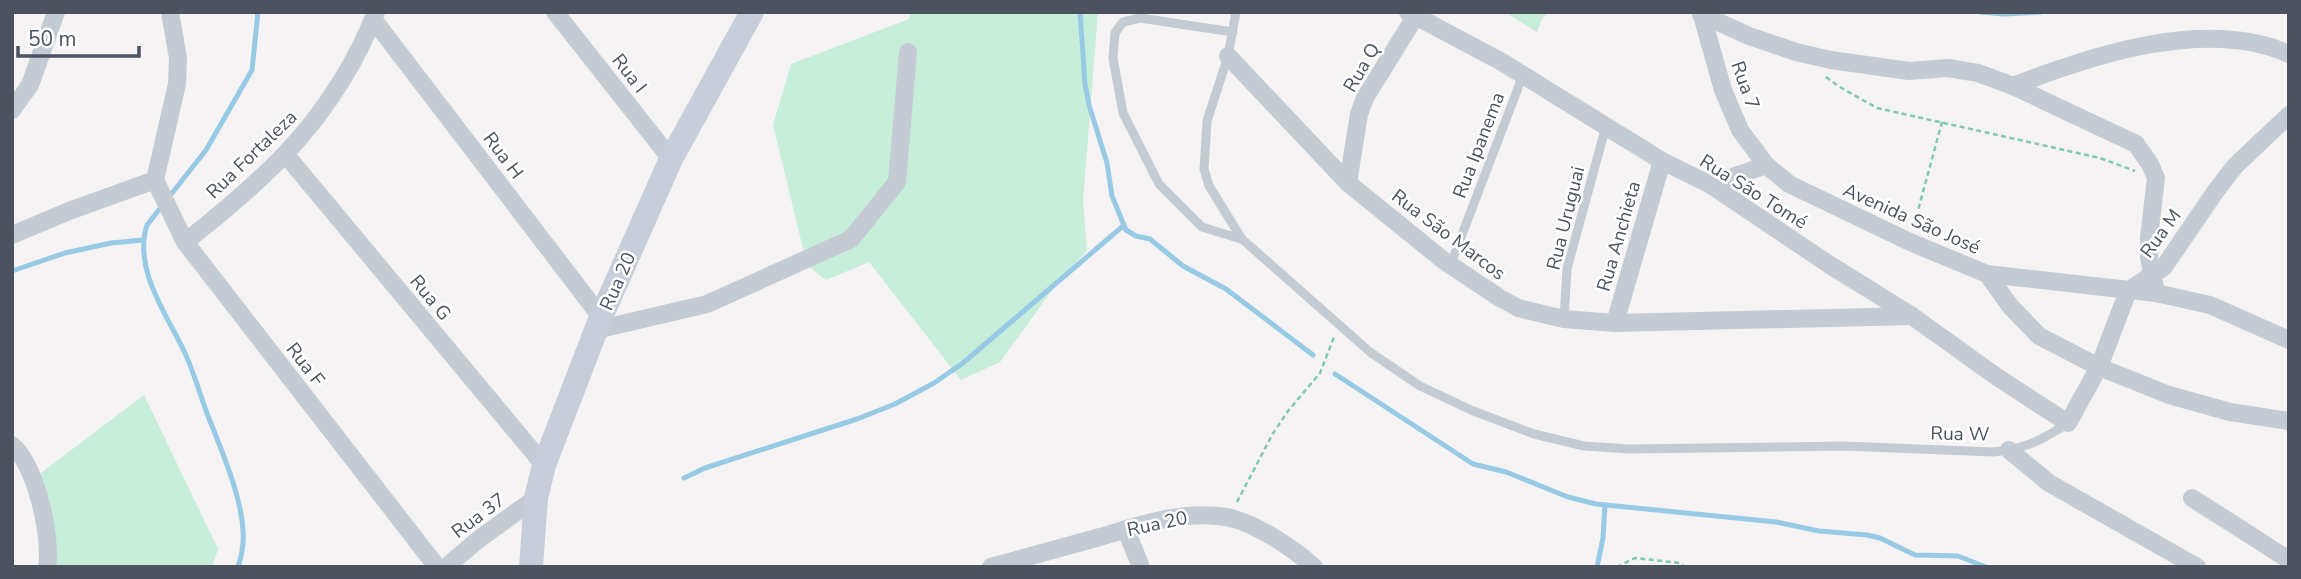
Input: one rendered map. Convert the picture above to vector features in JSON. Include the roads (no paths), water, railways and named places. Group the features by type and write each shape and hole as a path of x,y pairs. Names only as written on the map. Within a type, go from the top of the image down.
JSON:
{"street":[{"path":"12,110 30,85 56,12"},
{"path":"12,235 155,180 177,84 178,58 170,12"},
{"name":"Rua I","path":"555,12 671,159"},
{"path":"1701,13 1749,36 1796,52 1909,71 1965,69 2013,86 2136,144 2156,178 2149,238 2154,285 2210,305 2289,340"},
{"name":"Rua 7","path":"1701,13 1723,90 1740,130 1766,165"},
{"name":"Rua 20","path":"531,567 536,498 544,465 598,323 671,159 747,15"},
{"name":"Rua São Tomé","path":"1411,15 1523,75 1662,161 1711,185 1912,316 2068,424"},
{"name":"Rua Q","path":"1348,183 1359,114 1365,98 1411,15"},
{"name":"Rua Fortaleza","path":"185,242 286,155 313,124 350,69 374,16"},
{"name":"Rua H","path":"374,16 598,323"},
{"path":"2013,86 2078,63 2157,43 2232,38 2289,54"},
{"path":"598,323 707,304 851,239 897,182 908,52"},
{"name":"Rua São Marcos","path":"1228,56 1348,183 1450,266 1518,308 1564,319 1615,323 1912,316"},
{"name":"Rua M","path":"2128,291 2154,285 2201,211 2235,166 2289,115"},
{"name":"Rua G","path":"286,155 544,465"},
{"name":"Rua Anchieta","path":"1615,323 1662,161"},
{"path":"1711,185 1766,165"},
{"name":"Avenida São José","path":"1766,165 1789,184 1910,242 1987,274 2011,307 2039,336 2099,367 2169,395 2230,412 2289,421"},
{"name":"Rua F","path":"155,180 185,242 437,567"},
{"path":"1987,274 2128,291 2099,367 2068,424"},
{"path":"12,445 24,458 36,491 47,538 47,567"},
{"path":"2009,450 2049,483 2197,567"},
{"name":"Rua 37","path":"446,567 536,498"},
{"path":"2192,498 2255,541 2289,560"},
{"name":"Rua 20","path":"990,567 1177,516 1204,515 1229,518 1278,540 1314,567"},
{"path":"1126,530 1141,567"}],"lane":[{"path":"1236,12 1228,56 1207,121 1204,169 1209,187 1242,239"},
{"path":"1233,32 1140,18 1130,20 1123,22 1115,33 1113,58 1123,113 1159,184 1202,227 1242,239"},
{"name":"Rua Ipanema","path":"1450,266 1523,75"},
{"name":"Rua Uruguai","path":"1564,319 1567,269 1586,209 1606,126"},
{"name":"Rua W","path":"1242,239 1370,352 1420,386 1534,435 1584,446 1629,449 1844,446 1963,452 2009,450 2040,442 2068,424"}],"waterway":[{"path":"238,567 243,535 234,487 188,359 148,274 144,241 147,225 206,150 252,70 258,12"},
{"path":"1080,12 1089,105 1107,163 1112,196 1126,230 1136,236 1150,239 1183,266 1226,289 1313,355"},
{"path":"1981,12 2041,12"},
{"path":"684,478 705,468 857,419 895,404 934,383 963,363 1123,226"},
{"path":"12,271 65,253 111,243 143,240"},
{"path":"1335,374 1473,464 1506,472 1568,497 1596,504 1776,522 1819,531 1867,535 1880,538 1915,555 1958,556 1986,567"},
{"path":"1597,567 1603,538 1605,505"}]}
